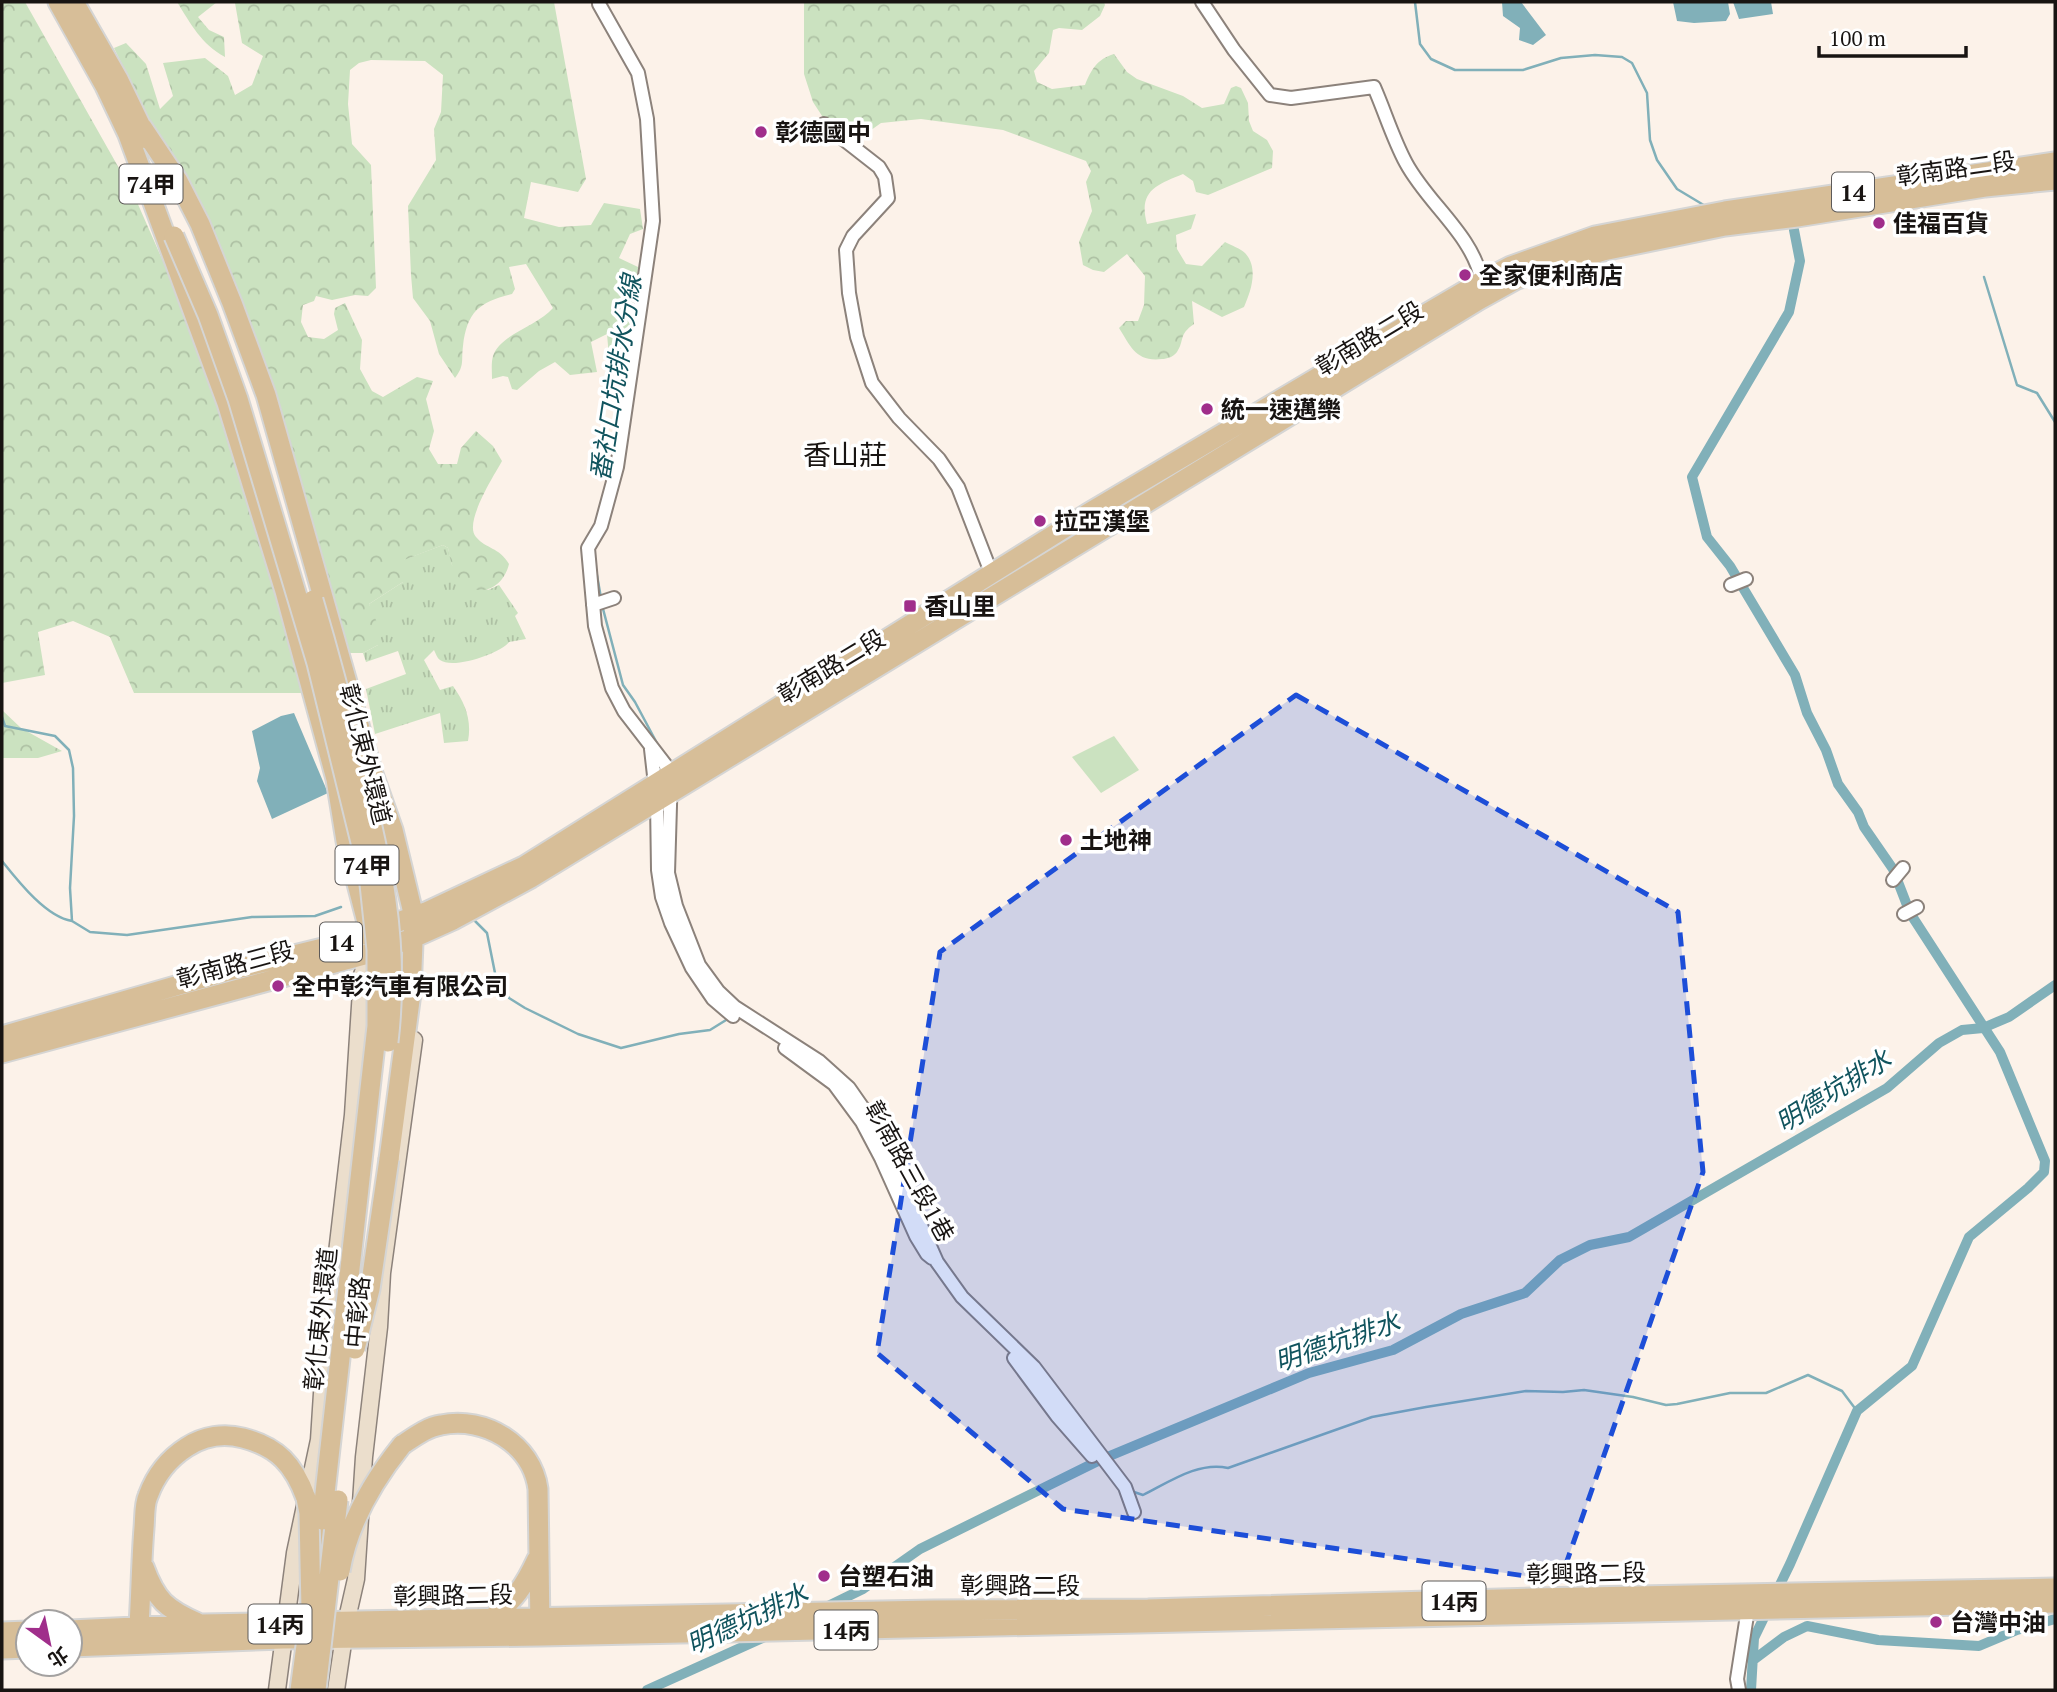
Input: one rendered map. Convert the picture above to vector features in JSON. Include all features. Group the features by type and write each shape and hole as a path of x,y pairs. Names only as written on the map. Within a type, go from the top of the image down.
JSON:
{"main road":[{"name":"74甲","path":"48,2 66,32 101,65"},
{"name":"彰化東外環道","path":"58,2 101,65"},
{"name":"彰化東外環道","path":"74,2 181,233 222,309 248,384 313,600 375,834 387,898 391,949 390,1026 349,1348 300,1690"},
{"name":"74甲","path":"87,2 101,65"},
{"name":"74甲","path":"135,130 178,181 200,224 266,395 376,785 393,830 414,916"},
{"name":"74甲","path":"135,130 227,403 285,591 339,795 346,841 370,933"},
{"name":"彰南路二段","path":"661,793 996,584 1480,290 1517,279 1554,259 1603,251 1725,219 1797,218 2055,162"},
{"name":"彰南路二段","path":"1983,179 2055,180"},
{"name":"彰南路二段","path":"671,772 996,584"},
{"name":"14","path":"661,793 671,772"},
{"name":"彰南路三段","path":"2,1036 370,933 457,899 661,793"},
{"name":"彰南路三段","path":"2,1053 370,953 414,938 531,878 661,793"},
{"path":"349,1348 370,1289 408,1029 414,916"},
{"path":"349,1348 341,1280 368,1026 370,933"},
{"name":"彰化東外環道","path":"316,1690 349,1348"},
{"path":"322,1690 327,1676 343,1553 365,1498 402,1444 439,1425 461,1423 498,1432 513,1444 536,1474 540,1627"},
{"path":"138,1636 147,1498 158,1474 170,1458 210,1436 232,1435 255,1441 285,1458 302,1486 309,1513 311,1609"},
{"path":"491,1619 525,1586 539,1555"},
{"path":"141,1560 160,1602 175,1613 202,1625"},
{"name":"14丙","path":"1754,1602 1791,1594 2055,1588"},
{"name":"彰興路二段","path":"84,1631 138,1636 540,1627 934,1610 1149,1609 1534,1598 1754,1602"},
{"name":"14丙","path":"1754,1602 1778,1609 2055,1604"},
{"name":"彰興路二段","path":"345,1630 491,1619 540,1627"},
{"name":"彰興路二段","path":"84,1645 202,1625 284,1632"}],"street":[{"path":"1202,2 1234,50 1270,95 1291,98 1374,87 1406,164 1458,232 1479,266 1480,290"},
{"path":"599,4 638,73 647,119 653,221 617,467 601,526 588,548 593,605 595,626 612,688 624,711 671,772"},
{"path":"824,124 878,167 885,177 888,198 853,236 846,250 849,293 858,337 872,383 899,418 939,459 958,487 996,584"},
{"path":"1731,585 1746,579"},
{"path":"593,605 614,598"},
{"path":"650,748 661,793"},
{"name":"彰南路三段1巷","path":"661,793 668,873 676,906 699,965 735,1007 834,1073 849,1088 879,1130 937,1262 962,1297 1034,1367 1107,1470"},
{"name":"彰南路三段1巷","path":"661,793 659,870 662,897 691,968 713,999 724,1008 834,1084 862,1122 916,1236 927,1254 937,1262"},
{"path":"1892,880 1903,868"},
{"path":"1904,914 1917,906"},
{"name":"中彰路","path":"336,1690 356,1579 364,1457 379,1327 382,1273 407,1104 421,978 414,938"},
{"name":"中彰路","path":"277,1690 295,1553 319,1440 327,1316 335,1270 352,1115 362,975 370,953"},
{"path":"335,1270 382,1273"},
{"path":"327,1316 379,1327"},
{"path":"1739,1690 1737,1679 1754,1602"}],"highlighted area":[{"path":"1296,695 1678,912 1703,1172 1560,1581 1063,1509 877,1353 940,952"}],"green space":[{"path":"2,2 25,2 133,193 203,352 248,476 304,693 134,693 110,637 73,621 38,632 45,675 2,683"},
{"path":"177,2 217,2 198,17 209,30 224,37 225,57 203,40"},
{"path":"217,2 554,2 586,179 578,192 531,182 524,218 559,227 591,225 604,203 640,209 643,229 630,234 619,258 638,267 633,330 623,360 609,357 607,334 591,342 597,372 570,375 555,362 539,371 517,390 512,389 508,377 492,379 492,359 497,348 553,308 526,264 509,267 515,289 512,294 483,305 472,316 465,334 461,366 455,378 439,354 430,321 413,298 408,206 436,160 434,129 441,112 443,75 425,61 371,60 359,63 350,70 348,104 352,144 371,165 376,288 368,296 355,295 332,300 316,296 314,301 303,305 301,322 308,337 324,339 338,330 335,308 345,303 362,340 360,369 372,391 383,397 417,377 433,381 426,399 434,431 429,449 438,464 457,464 461,448 476,431 493,446 502,461 481,499 473,530 480,541 501,554 509,564 506,573 496,585 482,590 474,589 460,579 453,568 448,548 443,545 404,560 403,582 369,604 382,634 378,645 363,653 347,653 303,500 170,163 114,48 126,43 146,64 160,109 173,96 163,63 205,58 228,76 235,95 252,85 263,56 242,43 235,3"},
{"path":"804,2 1104,2 1100,16 1082,30 1053,30 1049,53 1034,71 1037,82 1052,89 1085,85 1095,66 1114,54 1127,72 1137,79 1183,96 1202,108 1224,104 1231,88 1241,88 1248,103 1249,121 1253,131 1267,140 1273,151 1272,168 1208,195 1196,192 1193,181 1183,174 1152,191 1147,197 1145,213 1147,224 1196,214 1191,229 1176,235 1177,249 1186,264 1202,266 1225,242 1245,253 1253,272 1244,307 1222,317 1192,301 1194,324 1184,335 1175,354 1164,359 1140,356 1119,328 1126,321 1138,321 1144,305 1145,276 1127,254 1104,272 1083,265 1079,242 1092,211 1086,182 1091,171 1086,161 1003,130 921,119 881,123 857,140 845,140 835,136 813,102 804,74"},
{"path":"443,545 448,548 452,565 488,590 499,585 518,613 515,616 526,639 509,642 497,651 465,662 446,663 439,659 434,650 424,660 440,690 453,686 461,699 468,719 468,741 444,743 440,713 375,734 366,689 406,674 398,651 366,662 363,653 378,645 369,604 403,582 403,560"},
{"path":"2,710 21,728 62,751 38,758 2,758"},
{"path":"1114,736 1139,770 1101,793 1072,757"}],"water":[{"path":"1502,2 1521,2 1546,35 1533,45 1519,40 1520,28 1503,16"},
{"path":"1673,2 1728,2 1730,14 1726,21 1677,21"},
{"path":"1733,2 1771,2 1773,14 1739,19"},
{"path":"294,713 328,793 272,819 257,781 260,768 252,731 281,716"}],"waterway":[{"path":"1415,2 1420,44 1431,59 1455,70 1523,70 1561,58 1595,55 1622,57 1632,63 1647,93 1650,140 1657,160 1677,189 1707,207"},
{"path":"1751,1690 1754,1638 1790,1564 1857,1411 1912,1366 1969,1237 2028,1188 2044,1172 2045,1161 2000,1052 1910,913 1893,869 1838,784 1826,750 1807,713 1795,675 1730,566 1707,537 1692,477 1789,312 1800,261 1794,230"},
{"path":"1984,277 2017,385 2037,393 2055,422"},
{"name":"番社口坑排水分線","path":"596,570 601,598"},
{"name":"番社口坑排水分線","path":"602,605 623,685 659,747"},
{"path":"2,717 5,726 55,736 69,750 73,768 74,816 70,888 72,921 90,932 127,935 252,917 315,916 341,907"},
{"path":"2,861 43,906 72,921"},
{"path":"475,921 487,933 496,978 509,998 578,1034 621,1048 679,1034 710,1030 731,1017"},
{"name":"明德坑排水","path":"824,1608 863,1589 920,1549 1100,1460 1309,1373 1393,1350 1461,1314 1525,1293 1560,1260 1590,1245 1629,1237 1887,1088 1939,1043 1962,1030 1983,1028 2009,1017 2055,985"},
{"path":"1131,1491 1143,1495 1195,1470 1206,1467 1228,1468 1372,1417 1526,1391 1584,1390 1666,1405 1730,1393 1766,1393 1808,1375 1842,1391 1857,1411"},
{"path":"1752,1661 1784,1637 1807,1626 1878,1640 1979,1646 2017,1630 2055,1619"},
{"name":"明德坑排水","path":"647,1690 769,1635"}],"place":[{"name":"彰德國中","path":"761,132"},
{"name":"佳福百貨","path":"1879,223"},
{"name":"全家便利商店","path":"1465,275"},
{"name":"統一速邁樂","path":"1207,409"},
{"name":"拉亞漢堡","path":"1040,521"},
{"name":"香山里","path":"910,606"},
{"name":"土地神","path":"1066,840"},
{"name":"全中彰汽車有限公司","path":"278,986"},
{"name":"台塑石油","path":"824,1576"},
{"name":"台灣中油","path":"1936,1622"}],"district":[{"name":"香山莊","path":"845,454"}]}
